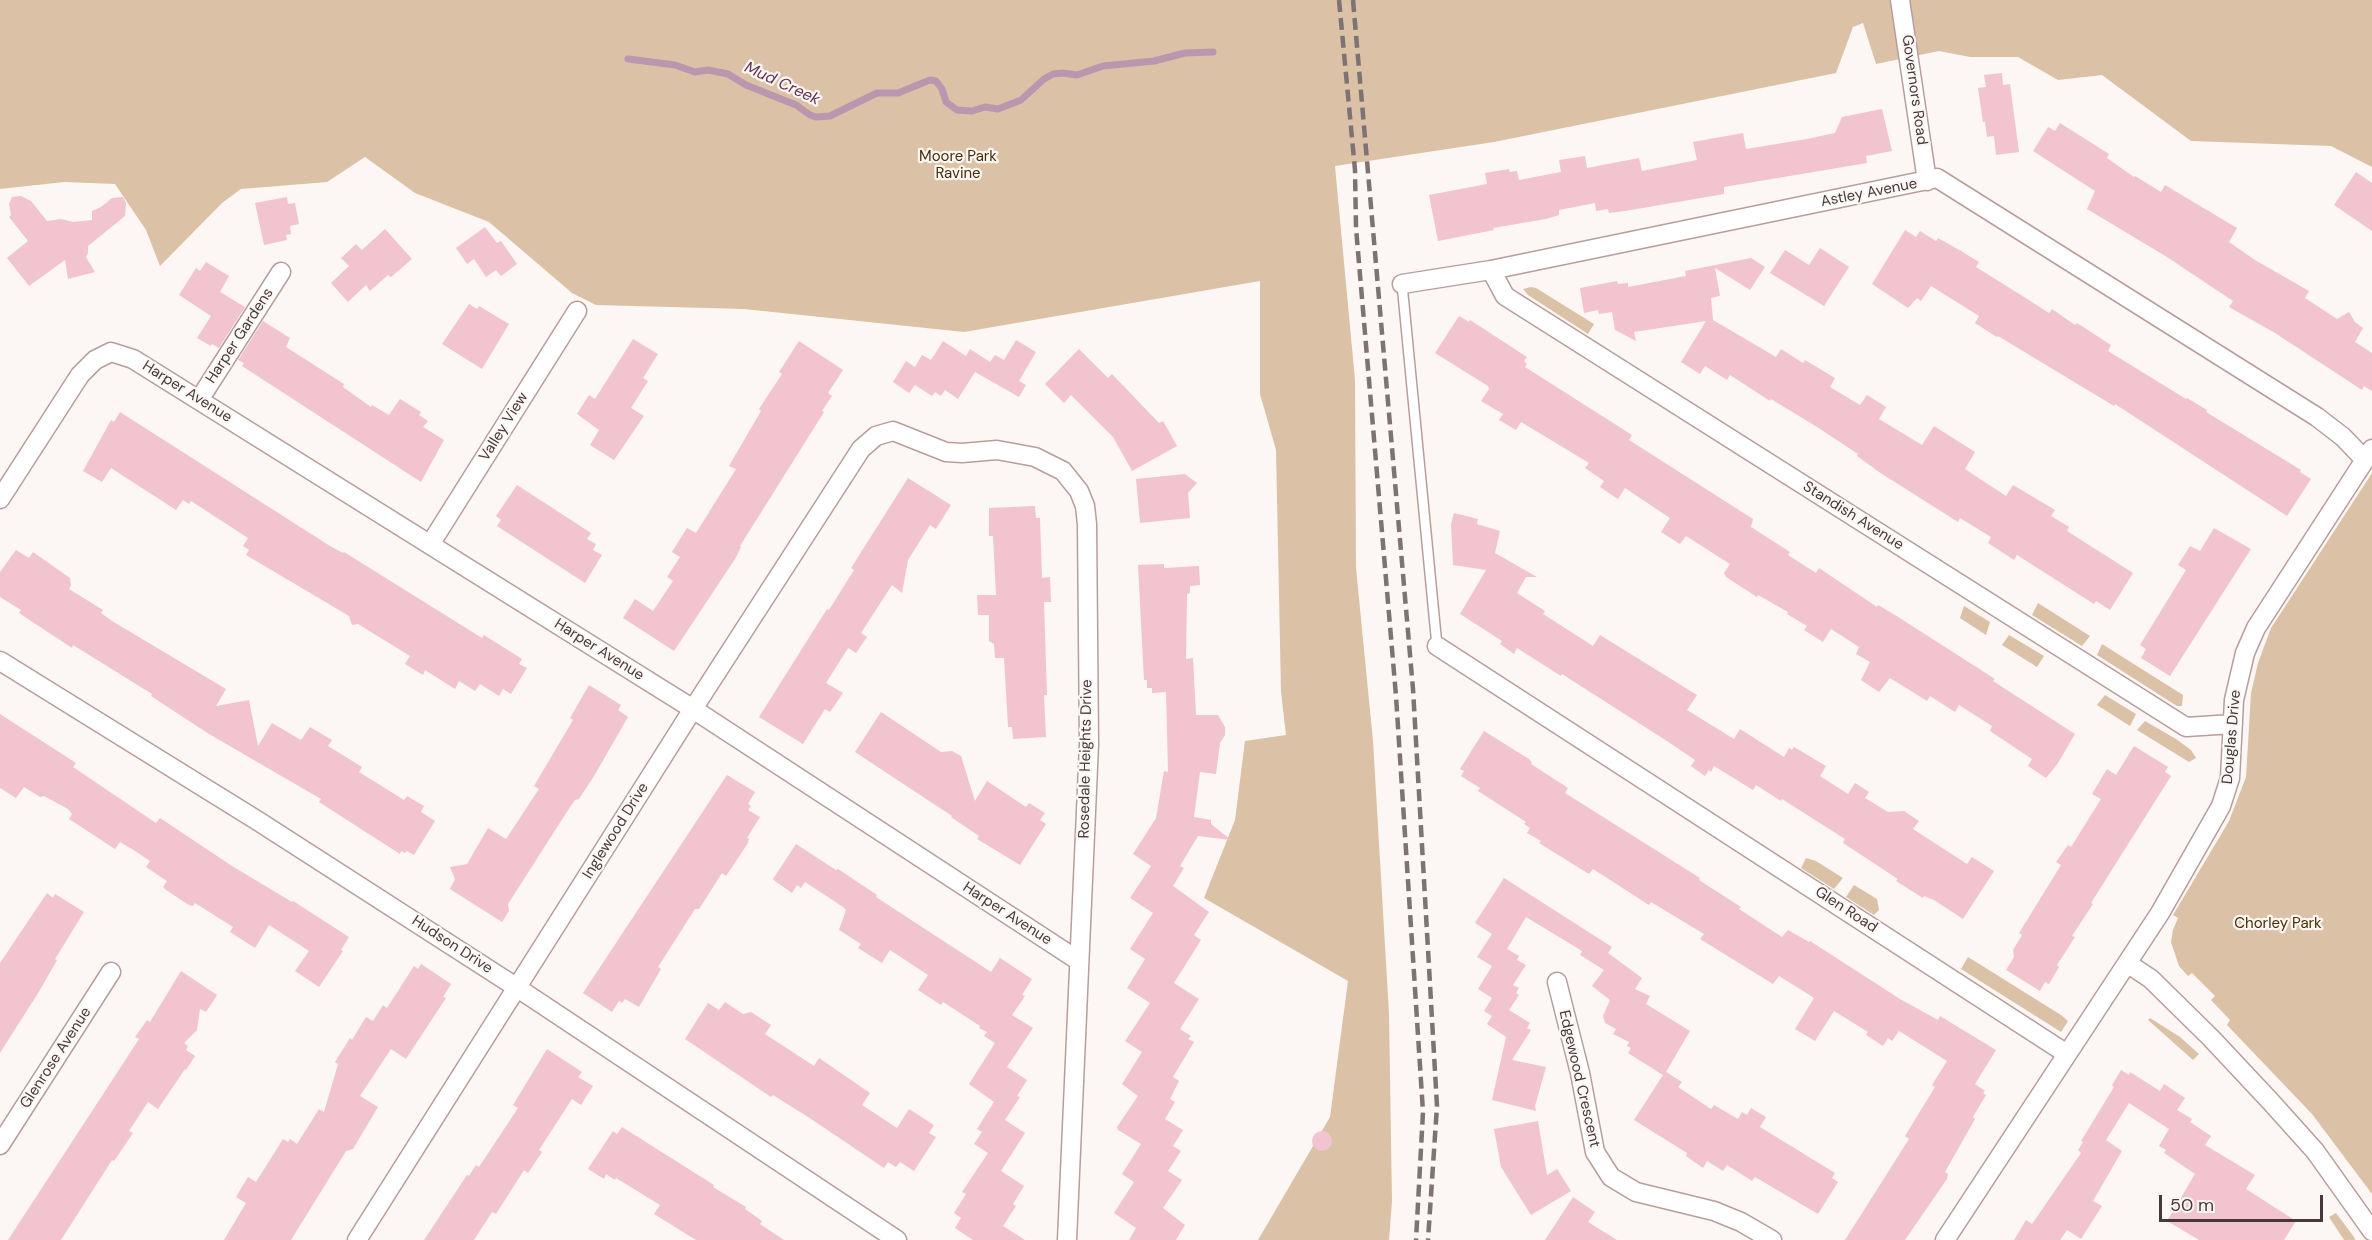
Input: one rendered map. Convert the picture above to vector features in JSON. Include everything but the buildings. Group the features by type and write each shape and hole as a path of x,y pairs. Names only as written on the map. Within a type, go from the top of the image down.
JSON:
{"street":[{"name":"Governors Road","path":"1900,0 1927,181"},
{"name":"Astley Avenue","path":"1402,285 1491,270 1936,178 2317,417 2368,455"},
{"name":"Standish Avenue","path":"1491,270 1505,296 2186,727 2233,724"},
{"name":"Harper Gardens","path":"199,400 281,272"},
{"name":"Valley View","path":"431,543 577,311"},
{"name":"Harper Avenue","path":"0,499 80,375 95,360 111,352 133,359 431,543 693,709 1079,961"},
{"name":"Inglewood Drive","path":"357,1240 693,709 861,450 876,436 885,432"},
{"name":"Rosedale Heights Drive","path":"885,432 900,432 946,452 997,450 1035,457 1063,471 1079,491 1087,524 1089,744 1067,1240"},
{"name":"Douglas Drive","path":"2067,1054 2160,913 2221,806 2232,765 2237,680 2245,653 2256,628 2368,455"},
{"name":"Glen Road","path":"1437,646 2067,1054"},
{"name":"Hudson Drive","path":"0,661 258,820 516,987 897,1240"},
{"path":"2127,963 2151,979 2271,1102 2315,1152 2372,1231"},
{"name":"Glenrose Avenue","path":"0,1145 111,972"},
{"name":"Edgewood Crescent","path":"1557,982 1580,1073 1595,1152 1611,1177 1636,1192 1714,1211 1741,1222 1772,1240"},
{"path":"1945,1240 2067,1054"}],"lane":[{"path":"1402,285 1437,646"}],"green space":[{"name":"Moore Park Ravine","path":"0,0 2372,0 2372,167 2331,146 2191,141 2102,75 2058,80 2018,57 1970,57 1939,51 1876,64 1863,23 1853,27 1836,73 1494,142 1335,166 1355,380 1356,568 1373,741 1389,1014 1392,1201 1389,1240 1258,1240 1330,1117 1348,981 1204,898 1235,820 1245,741 1286,735 1281,692 1276,450 1260,394 1260,281 964,332 744,309 596,305 572,293 489,222 415,193 365,157 327,182 241,189 222,203 160,266 146,230 115,184 64,182 0,189"},
{"path":"1531,287 1594,324 1588,334 1528,295 1523,289"},
{"name":"Chorley Park","path":"2372,473 2372,1194 2312,1114 2227,1025 2230,1020 2211,1000 2215,996 2192,973 2188,976 2179,966 2171,942 2178,918 2173,915 2229,821 2246,777 2251,693 2258,663 2271,628"},
{"path":"2038,603 2090,636 2082,646 2032,615"},
{"path":"1964,606 1990,622 1986,635 1960,618"},
{"path":"2009,635 2044,656 2037,667 2002,645"},
{"path":"2102,644 2183,695 2182,706 2177,706 2097,655"},
{"path":"2105,695 2136,714 2130,726 2097,705"},
{"path":"2145,721 2176,739 2191,750 2196,758 2189,762 2137,730"},
{"path":"1806,858 1816,861 1843,878 1834,889 1801,868"},
{"path":"1854,885 1877,899 1879,910 1874,915 1846,897"},
{"path":"1968,957 2061,1015 2068,1021 2061,1032 1961,969"},
{"path":"2150,1018 2180,1037 2199,1054 2193,1060 2148,1020"},
{"path":"2336,1213 2355,1240 2344,1240 2329,1217"}],"waterway":[{"name":"Mud Creek","path":"628,59 675,65 695,72 708,70 728,74 746,85 796,105 816,117 830,116 877,93 898,93 930,80 936,81 942,89 946,102 957,110 972,111 985,107 998,109 1021,100 1053,74 1077,75 1103,66 1154,61 1185,53 1213,52"}],"railway":[{"path":"1339,0 1355,170 1356,228 1396,696 1423,1112 1416,1240"},
{"path":"1353,0 1413,689 1437,1106 1428,1240"}]}
